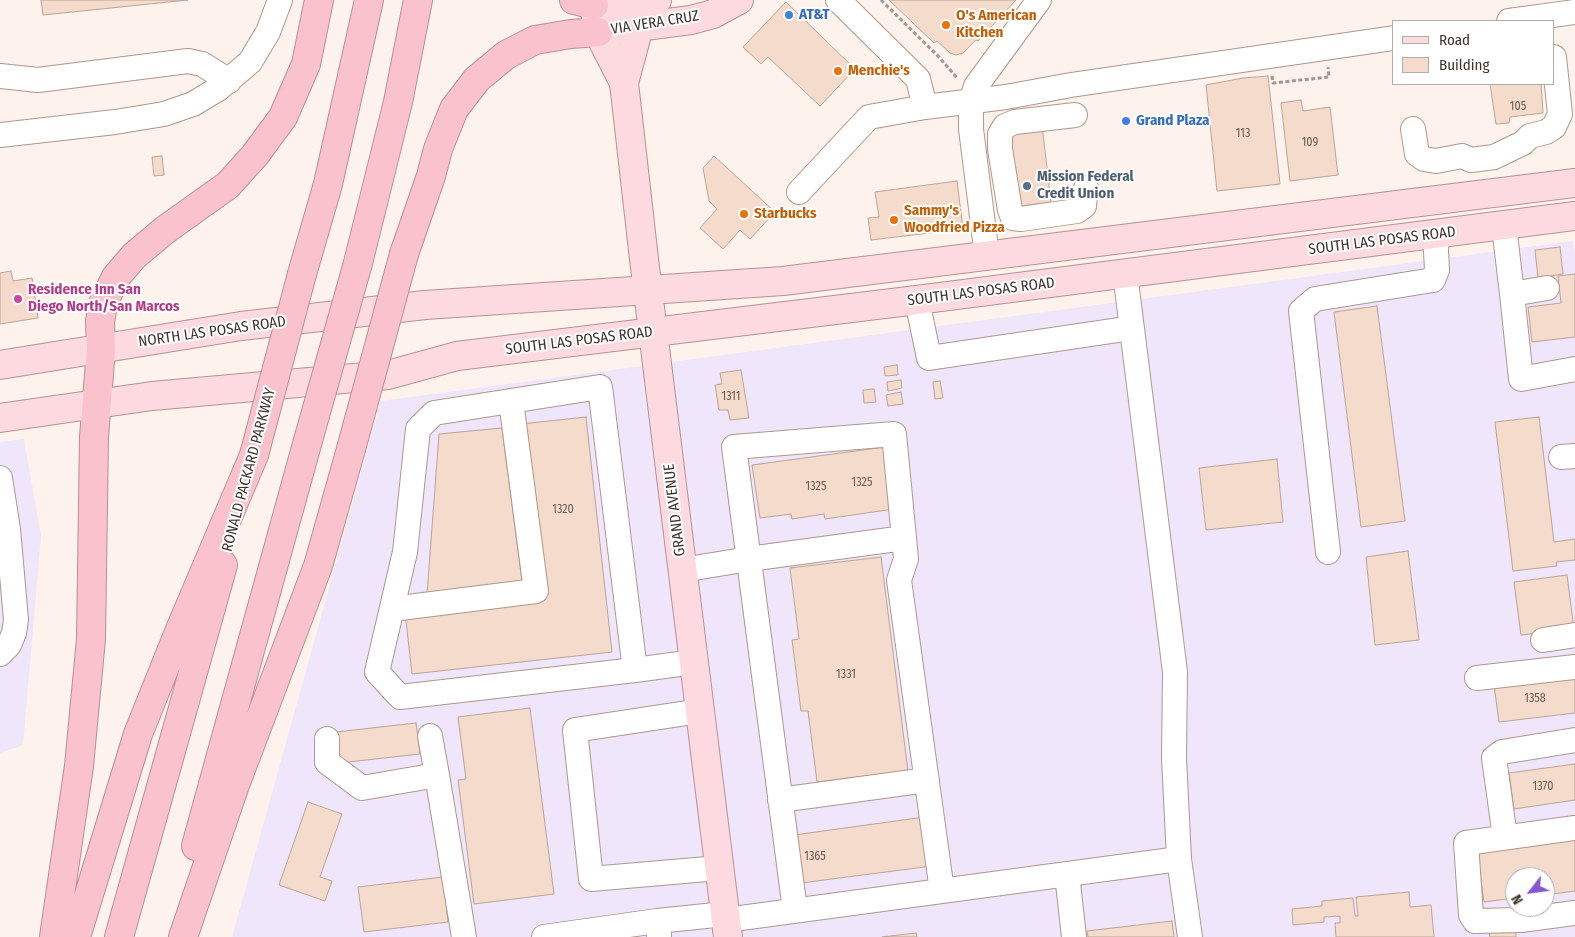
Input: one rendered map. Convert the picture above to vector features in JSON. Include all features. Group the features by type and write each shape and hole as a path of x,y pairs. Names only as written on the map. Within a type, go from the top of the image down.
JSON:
{"highway":[{"path":"54,937 79,766 91,639 94,437 101,349 100,321 104,301 116,277 134,256 165,230 228,184 256,155 283,117 306,64 318,0"},
{"name":"RONALD PACKARD PARKWAY","path":"119,937 328,184 369,0"},
{"path":"171,937 358,263 398,102 418,0"},
{"path":"183,937 235,785 318,566 404,254 431,176 438,149 454,108 477,79 506,55 535,40 598,32"},
{"path":"76,937 138,734 254,455"}],"main road":[{"name":"VIA VERA CRUZ","path":"588,2 642,7 698,18 712,14 739,0"},
{"name":"GRAND AVENUE","path":"588,2 598,32 624,83"},
{"name":"VIA VERA CRUZ","path":"598,32 642,7"},
{"name":"GRAND AVENUE","path":"642,7 624,83 726,924"},
{"path":"648,290 783,281 1575,183"},
{"name":"SOUTH LAS POSAS ROAD","path":"97,403 388,375 457,356 917,300 1575,216"},
{"name":"NORTH LAS POSAS ROAD","path":"0,365 242,326 425,305 648,290"},
{"path":"0,418 97,403"}],"street":[{"path":"0,135 115,122 164,114 193,104 229,81 250,62 268,32 280,0"},
{"path":"838,0 918,79 925,107"},
{"path":"987,256 971,129 972,98 976,86 1039,0"},
{"path":"1516,20 1575,12"},
{"path":"799,192 869,117 972,98 1392,38"},
{"path":"0,76 38,80 188,61 202,64 229,81"},
{"path":"1414,130 1417,154 1424,159 1436,161 1462,156 1471,160 1494,156 1523,142 1530,136 1546,132 1554,127 1560,114 1555,66"},
{"path":"1076,114 1016,122 1005,126 1000,134 1000,149 1010,210 1014,218 1021,219 1077,211 1084,206 1086,188"},
{"path":"1504,226 1521,378 1575,369"},
{"path":"1328,552 1301,311 1315,300 1433,280 1437,270 1437,234"},
{"path":"1125,273 1176,672 1174,758 1179,859 1190,937"},
{"path":"1512,294 1548,288"},
{"path":"917,300 929,358 1132,328"},
{"path":"635,670 600,387 434,413 418,429 405,552 377,672 400,697 635,670 694,662"},
{"path":"392,609 536,591 511,401"},
{"path":"795,910 734,447 894,434 906,559 899,580 942,891"},
{"path":"0,478 8,529 16,620 14,633 9,645 0,654"},
{"path":"682,570 749,558 904,538"},
{"path":"1543,640 1575,634"},
{"path":"1477,678 1575,667"},
{"path":"700,711 575,730 591,879 719,868"},
{"path":"430,736 464,937"},
{"path":"327,739 327,762 362,788 437,775"},
{"path":"1505,837 1494,758 1502,752 1575,740"},
{"path":"780,800 927,780"},
{"path":"1575,828 1466,843 1471,915 1475,921 1520,920 1575,913"},
{"path":"544,937 726,924 795,910 1179,859"},
{"path":"1066,874 1074,937"}],"path":[{"path":"881,0 939,57 972,98"},
{"path":"1270,68 1273,83 1329,77 1327,61"}],"shaded area":[{"path":"1573,241 1575,257 1575,937 232,937 381,401"},
{"path":"24,439 41,536 23,745 0,753 0,442"}],"building":[{"path":"41,0 188,0 43,15"},
{"path":"889,0 1016,0 978,41 976,40 963,53 956,55 950,53 937,41 934,43"},
{"path":"786,2 855,69 820,106 768,57 761,64 743,47"},
{"path":"1268,76 1280,184 1217,191 1206,85 1243,78"},
{"path":"1490,85 1541,85 1543,113 1510,117 1509,123 1496,124"},
{"path":"1301,100 1303,111 1330,107 1338,175 1290,181 1281,103"},
{"path":"1042,125 1051,202 1013,207 1004,133"},
{"path":"162,156 164,175 154,176 152,157"},
{"path":"714,156 775,212 750,239 740,230 723,249 700,228 717,209 709,201 703,168"},
{"path":"957,181 963,229 871,240 868,218 879,217 875,192"},
{"path":"1560,247 1563,274 1538,278 1535,250"},
{"name":"Residence Inn San Diego North/San Marcos","path":"11,271 13,281 32,278 38,318 0,324 0,273"},
{"path":"1575,274 1575,337 1532,342 1528,307 1561,303 1558,276"},
{"path":"1377,306 1405,521 1361,527 1334,312"},
{"path":"897,365 898,375 885,376 884,367"},
{"path":"741,370 749,418 730,420 728,410 719,410 715,385 722,384 720,373"},
{"path":"901,380 902,388 888,391 887,382"},
{"path":"940,381 943,398 935,399 933,382"},
{"path":"874,389 876,402 864,403 863,390"},
{"path":"901,392 903,404 888,406 886,395"},
{"path":"586,417 612,652 412,674 405,612 540,597 521,424"},
{"path":"1539,417 1554,542 1575,539 1575,560 1556,562 1557,566 1513,571 1495,422"},
{"path":"502,428 522,581 427,594 439,434"},
{"path":"885,447 894,509 825,519 824,514 792,519 791,514 760,518 752,465"},
{"path":"1277,459 1283,522 1206,530 1199,468"},
{"path":"1408,551 1419,640 1375,645 1366,557"},
{"path":"881,557 908,771 817,782 808,711 801,711 792,640 799,639 790,568"},
{"path":"1567,575 1574,629 1521,635 1514,582"},
{"path":"1575,675 1575,713 1499,722 1494,685"},
{"path":"530,708 554,894 474,904 458,780 466,779 458,717"},
{"path":"416,723 420,754 339,763 336,732"},
{"path":"1575,764 1575,800 1514,809 1509,773"},
{"path":"308,802 342,814 320,877 332,881 325,901 279,885"},
{"path":"925,817 932,866 801,883 794,835"},
{"path":"1575,838 1575,891 1555,894 1555,867 1505,867 1505,899 1484,902 1477,851"},
{"path":"443,877 448,922 364,932 358,887"},
{"path":"1409,892 1410,907 1431,905 1434,937 1336,937 1335,923 1340,923 1340,916 1324,917 1324,922 1293,925 1292,909 1322,906 1322,901 1353,898 1355,916 1358,916 1356,897"},
{"path":"1172,921 1174,937 1088,937 1087,931"},
{"path":"1516,930 1516,937 1490,937 1489,933"},
{"path":"916,933 917,937 882,937"}],"place":[{"name":"AT&T","path":"789,15"},
{"name":"O's American Kitchen","path":"946,25"},
{"name":"Menchie's","path":"838,71"},
{"name":"Grand Plaza","path":"1126,121"},
{"name":"Mission Federal Credit Union","path":"1027,186"},
{"name":"Starbucks","path":"744,214"},
{"name":"Sammy's Woodfried Pizza","path":"894,220"},
{"name":"Residence Inn San Diego North/San Marcos","path":"18,299"}]}
